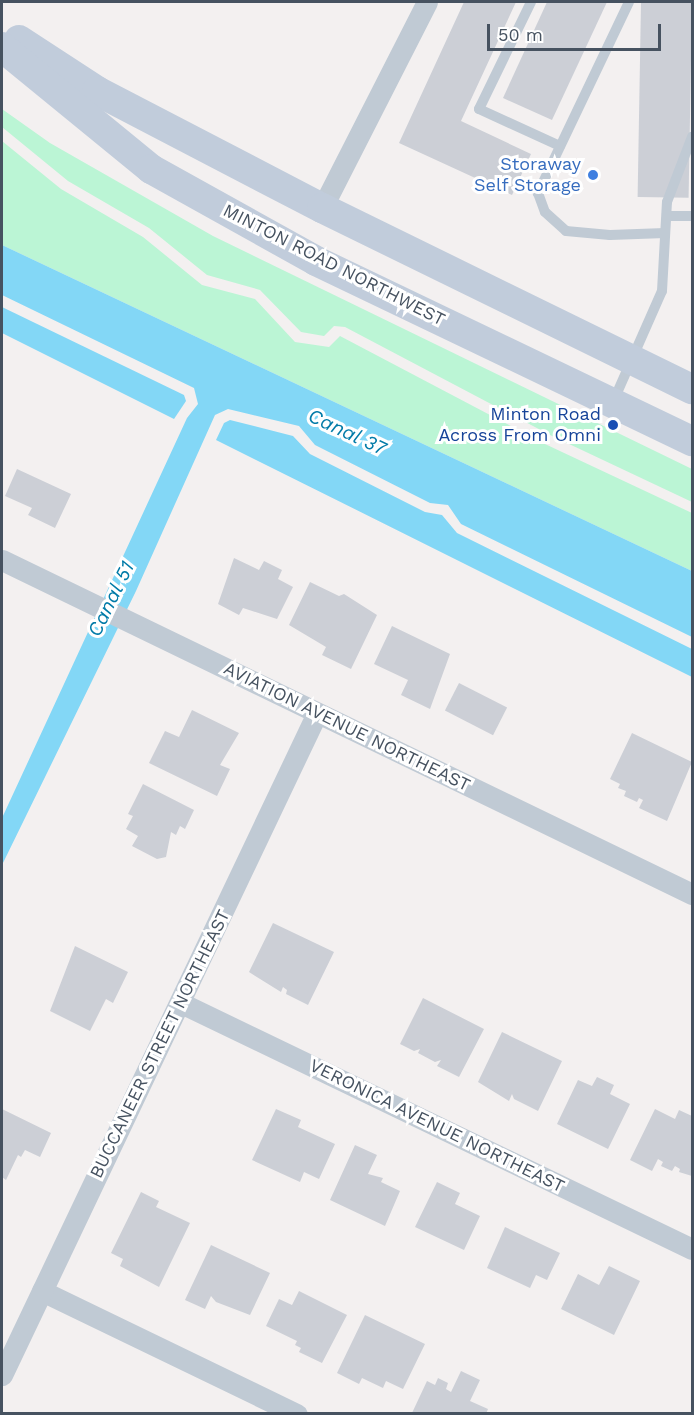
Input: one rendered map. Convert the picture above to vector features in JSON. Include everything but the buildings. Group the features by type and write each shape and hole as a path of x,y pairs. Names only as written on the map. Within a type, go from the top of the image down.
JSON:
{"main road":[{"path":"2,28 97,91 322,208 693,389"},
{"name":"MINTON ROAD NORTHWEST","path":"2,47 151,169 316,261 693,441"}],"street":[{"path":"322,208 427,2"},
{"name":"AVIATION AVENUE NORTHEAST","path":"2,560 693,894"},
{"name":"BUCCANEER STREET NORTHEAST","path":"2,1375 317,713"},
{"name":"VERONICA AVENUE NORTHEAST","path":"181,1003 693,1249"},
{"path":"42,1291 297,1413"}],"lane":[{"path":"531,2 479,109 560,146"},
{"path":"629,2 538,193 545,212 566,231 610,235 665,233"},
{"path":"612,403 662,291 668,202 693,138"},
{"path":"667,216 693,216"}],"green space":[{"path":"2,109 50,143 213,236 692,469 692,502 550,435 345,327 334,326 324,336 301,332 260,290 207,275 149,228 68,181 2,127"},
{"path":"2,141 61,189 143,237 202,285 255,299 295,342 329,347 340,336 545,444 692,513 692,571 2,245"}],"water":[{"path":"2,245 692,571 692,637 461,524 448,505 430,503 315,445 299,426 228,409 215,415 136,591 2,865 2,818 187,418 198,404 194,388 2,295"},
{"path":"2,307 184,395 186,401 174,419 2,333"},
{"path":"230,420 293,436 310,454 425,512 442,515 457,533 692,649 692,677 216,440 224,423"}],"place":[{"name":"Storaway Self Storage","path":"593,175"},
{"name":"Minton Road Across From Omni","path":"613,425"}],"water label":[{"name":"Canal 37","path":"347,432"},
{"name":"Canal 51","path":"111,599"}]}
